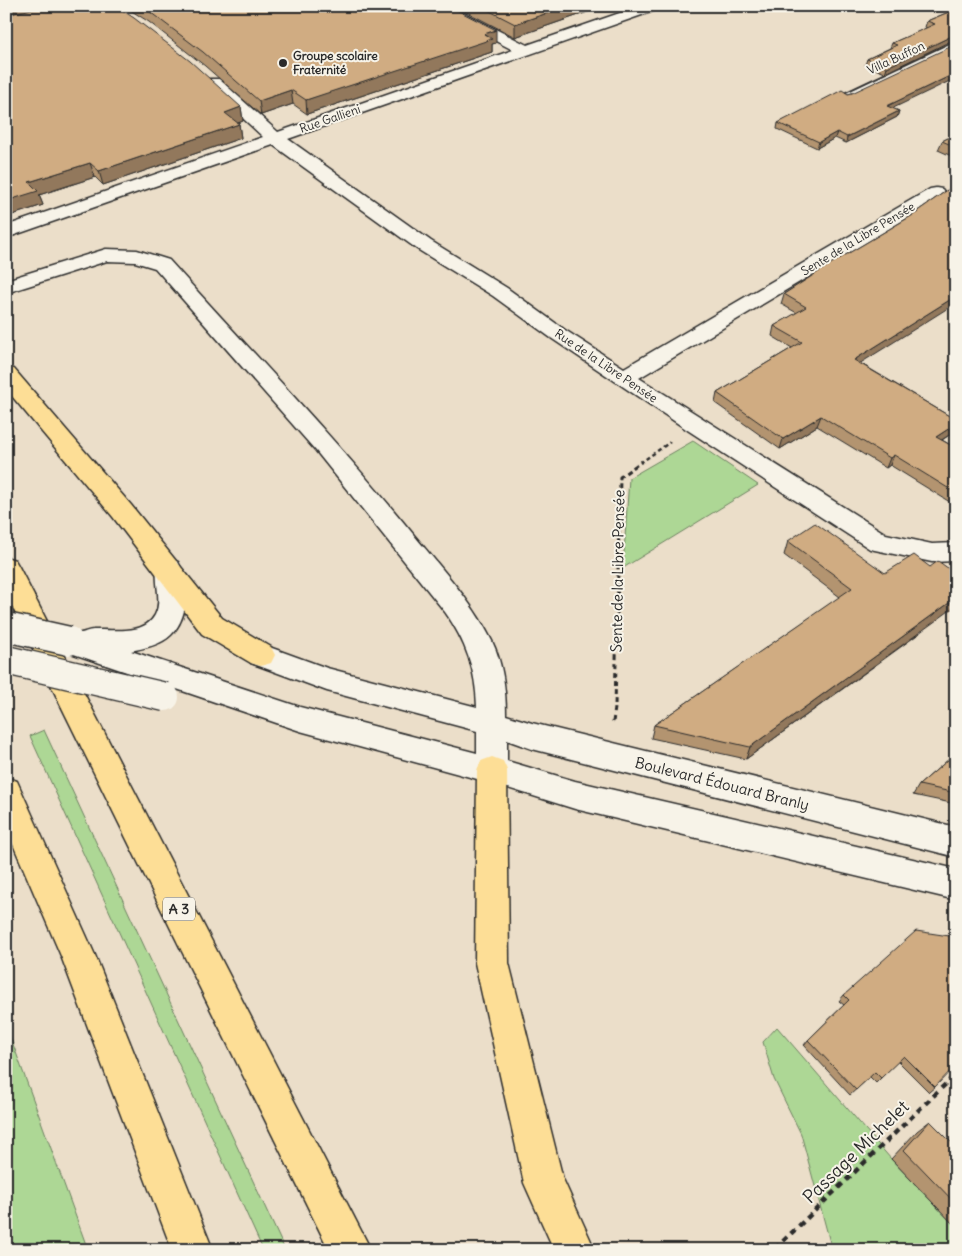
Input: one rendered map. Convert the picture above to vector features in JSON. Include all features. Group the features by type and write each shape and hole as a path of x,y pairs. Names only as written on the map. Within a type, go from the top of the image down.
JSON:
{"highway":[{"path":"6,374 71,453 122,510 212,626 261,656"},
{"name":"A 3","path":"6,568 351,1250"},
{"path":"492,770 492,963 544,1183 575,1250"},
{"path":"6,791 78,955 193,1250"}],"street":[{"path":"439,6 526,50"},
{"name":"Rue Gallieni","path":"6,232 654,6"},
{"name":"Rue de la Libre Pensée","path":"199,70 275,138 424,245 500,292 558,334 694,424 879,542 932,553 956,552"},
{"name":"Sente de la Libre Pensée","path":"624,377 936,192"},
{"path":"6,287 106,255 137,256 162,264 380,509 473,632 484,657 489,684 492,770"},
{"path":"69,641 133,641 155,633 168,620 172,603 169,569"},
{"path":"6,627 69,641 300,719 492,770 575,795 956,885"},
{"name":"Boulevard Édouard Branly","path":"261,656 291,669 331,681 490,721 532,736 956,842"},
{"path":"6,660 165,697 300,719"}],"lane":[{"name":"Villa Buffon","path":"847,95 956,44"}],"path":[{"name":"Sente de la Libre Pensée","path":"608,755 615,708 620,478 694,424"},
{"name":"Passage Michelet","path":"775,1249 956,1074"}],"green space":[{"path":"693,441 758,485 623,568 629,478"},
{"path":"44,730 285,1250 263,1250 30,736"},
{"path":"6,1025 88,1250 6,1250"},
{"path":"777,1027 891,1159 956,1227 956,1250 832,1250 801,1134 774,1079 763,1042"}],"building":[{"path":"45,6 116,6 190,61 241,107 225,113 239,124 99,171 90,163 29,182 38,191 6,201 6,15"},
{"path":"142,6 449,6 496,30 484,34 492,39 306,100 291,90 259,101 203,52"},
{"path":"480,6 568,6 515,24"},
{"path":"956,9 956,34 887,67 867,59 897,45 892,43 935,24 927,21"},
{"path":"956,44 956,73 887,106 899,111 847,137 837,132 819,142 778,123 842,90 848,94 852,93"},
{"path":"956,134 956,147 942,141"},
{"path":"956,184 956,296 854,360 956,420 956,424 936,437 956,448 956,493 894,455 890,458 821,416 783,439 717,393 802,342 774,326 806,307 784,294 918,212 916,212"},
{"path":"815,523 885,573 914,555 930,567 938,561 956,574 956,598 750,747 654,725 852,588 788,541"},
{"path":"956,753 956,793 919,785"},
{"path":"916,931 956,937 956,1065 935,1087 904,1056 881,1078 875,1072 856,1090 808,1040 849,1000 844,995"},
{"path":"930,1121 956,1147 956,1204 904,1150"}],"place":[{"name":"Groupe scolaire Fraternité","path":"283,63"}]}
